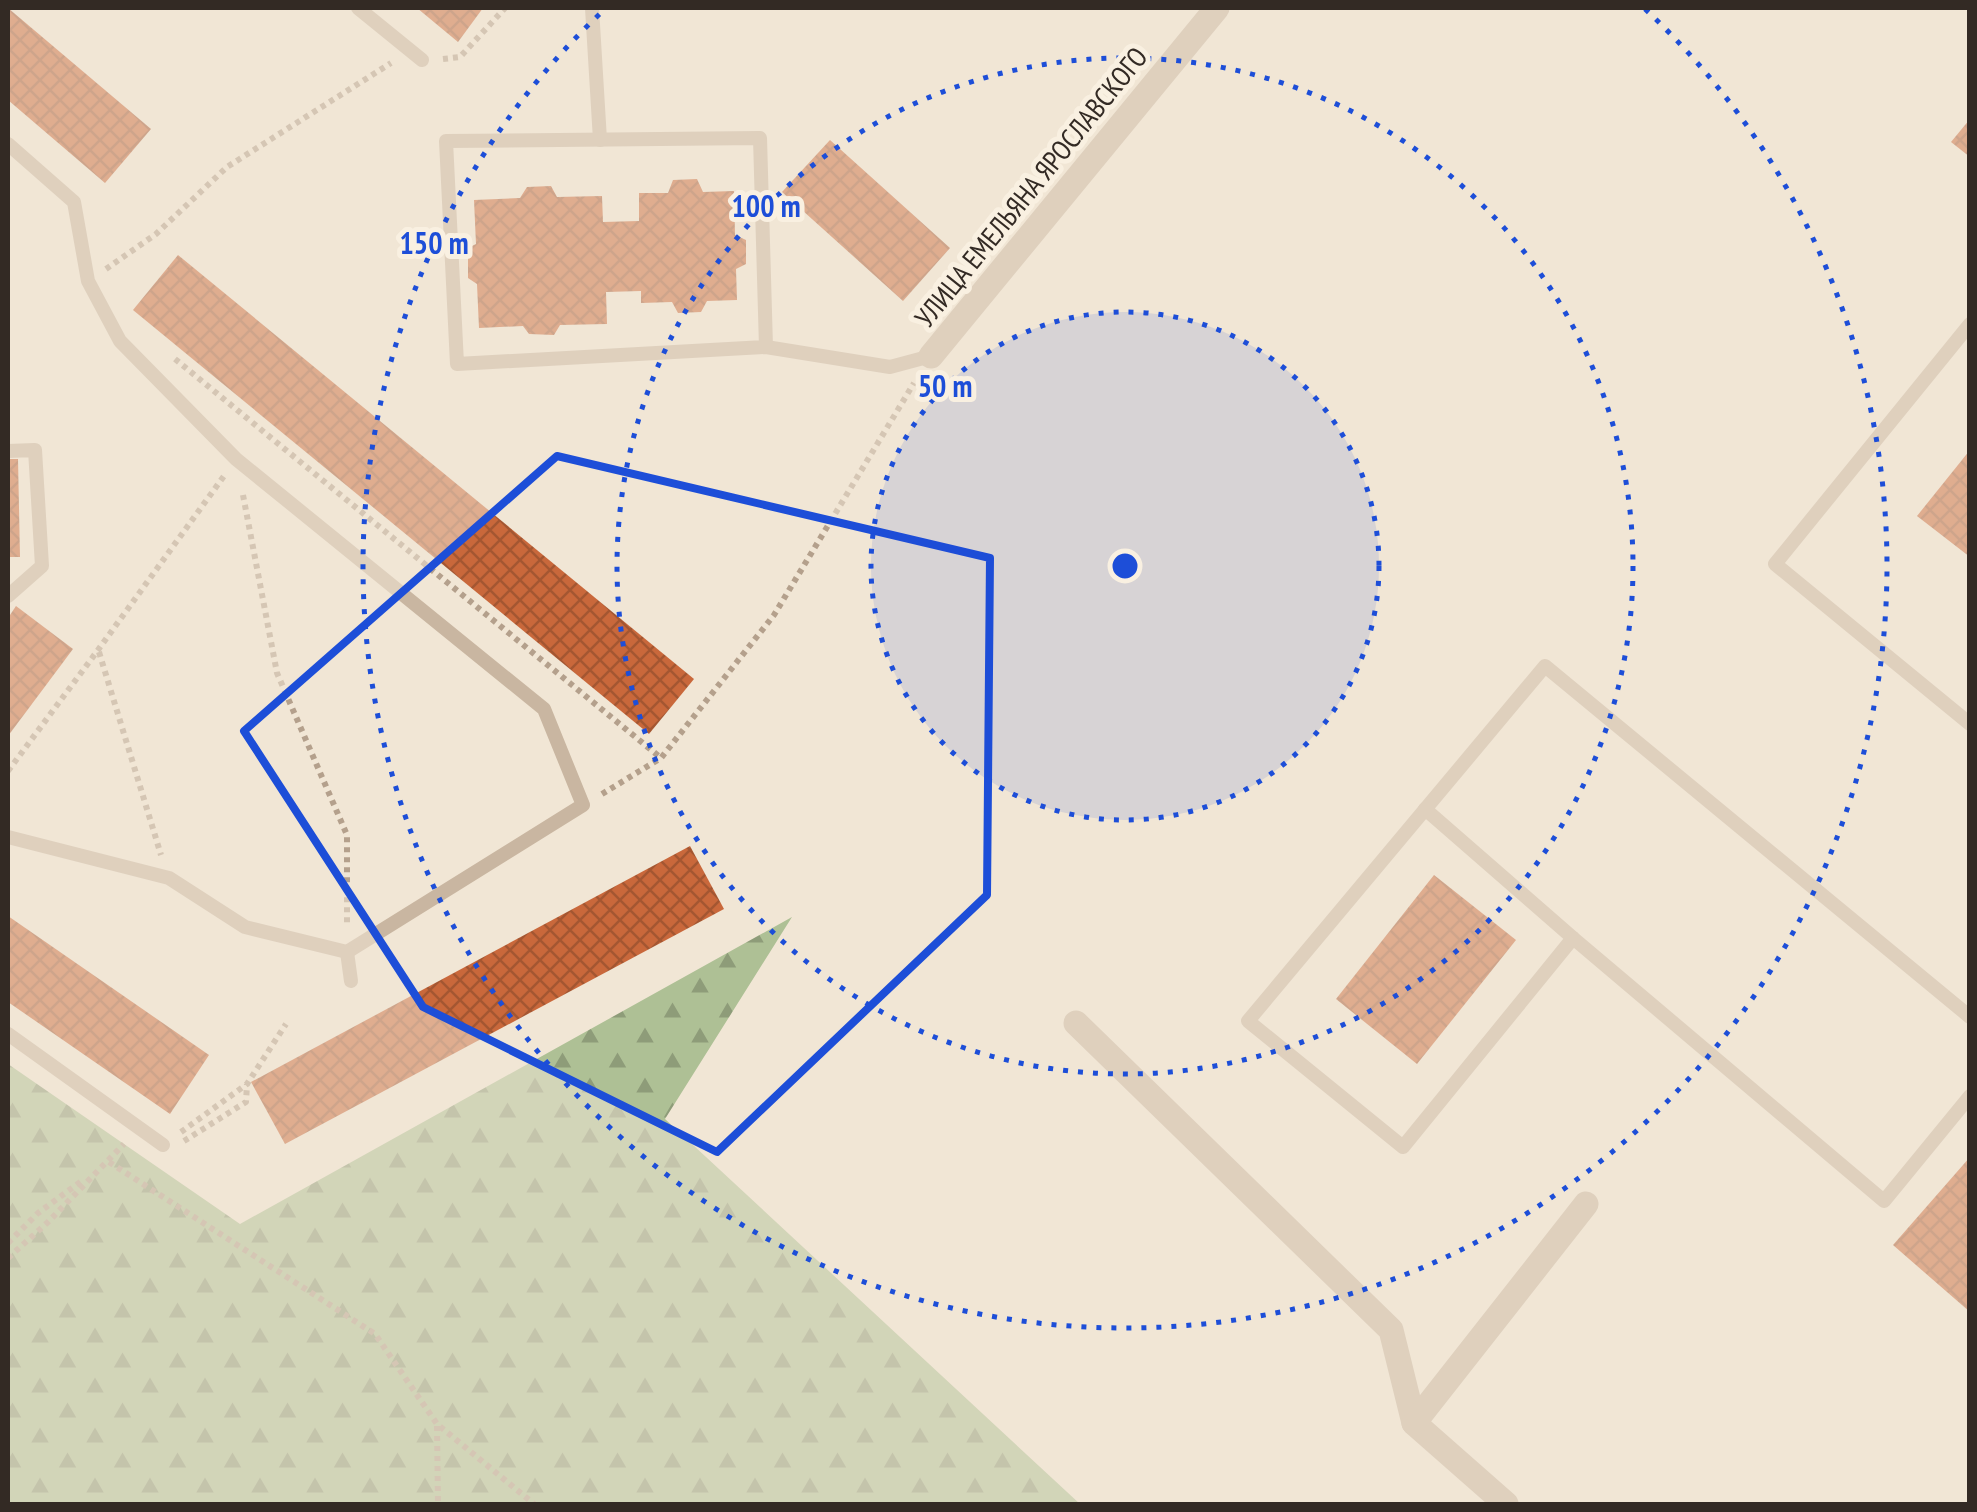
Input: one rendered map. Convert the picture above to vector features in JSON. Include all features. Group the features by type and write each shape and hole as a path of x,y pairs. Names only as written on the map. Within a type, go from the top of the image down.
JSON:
{"street":[{"name":"УЛИЦА ЕМЕЛЬЯНА ЯРОСЛАВСКОГО","path":"930,356 1217,8"},
{"path":"1076,1023 1391,1330 1414,1423 1506,1504"},
{"path":"1414,1423 1586,1204"}],"lane":[{"path":"358,8 422,60"},
{"path":"592,8 600,140"},
{"path":"766,347 760,138 446,141 457,364 766,347 890,367 930,356"},
{"path":"8,144 74,202 88,281 120,341 236,459 544,709 584,805 347,952 245,927 169,878 8,837"},
{"path":"1970,324 1775,564 1970,724"},
{"path":"8,451 36,450 42,566 8,596"},
{"path":"1573,938 1403,1147 1248,1020 1545,666 1970,1017"},
{"path":"1426,809 1884,1200 1970,1096"},
{"path":"347,952 350,981"},
{"path":"8,1034 163,1145"}],"path":[{"path":"88,281 156,234 227,166 393,62 460,57 505,8"},
{"path":"164,349 661,758 584,805"},
{"name":"УЛИЦА ЕМЕЛЬЯНА ЯРОСЛАВСКОГО","path":"661,758 774,615 930,356"},
{"path":"8,771 236,459"},
{"path":"236,459 277,673 347,835 347,952"},
{"path":"98,650 169,878"},
{"path":"163,1145 247,1084 286,1024"},
{"path":"163,1145 187,1141 246,1102 247,1084"},
{"path":"8,1243 38,1213 108,1162"},
{"path":"8,1258 108,1162"},
{"path":"108,1162 375,1334 437,1424 534,1504"},
{"path":"437,1424 438,1504"}],"highlighted area":[{"path":"557,456 990,558 987,895 717,1152 423,1007 244,731"}],"green space":[{"path":"792,917 665,1119 1080,1504 8,1504 8,1064 240,1224"}],"building":[{"path":"8,8 151,129 105,183 8,100"},
{"path":"417,8 483,8 458,42"},
{"path":"1970,119 1970,157 1951,142"},
{"path":"830,140 950,248 903,301 782,192"},
{"path":"697,179 703,192 734,191 735,235 746,240 746,264 736,269 737,300 707,301 701,312 678,313 672,302 641,303 641,291 606,292 607,324 560,325 554,335 529,334 523,326 479,328 477,284 468,278 468,248 476,244 474,200 520,198 527,187 551,186 557,197 602,196 603,222 639,221 639,193 668,193 673,180"},
{"path":"178,255 694,679 649,734 133,310"},
{"path":"1970,450 1970,557 1917,516"},
{"path":"8,459 18,459 20,557 8,557"},
{"path":"16,606 73,649 8,736 8,618"},
{"path":"690,846 724,909 285,1144 251,1082"},
{"path":"1434,875 1516,940 1417,1064 1336,999"},
{"path":"8,916 209,1055 170,1114 8,1002"},
{"path":"1970,1157 1970,1312 1893,1245"}]}
